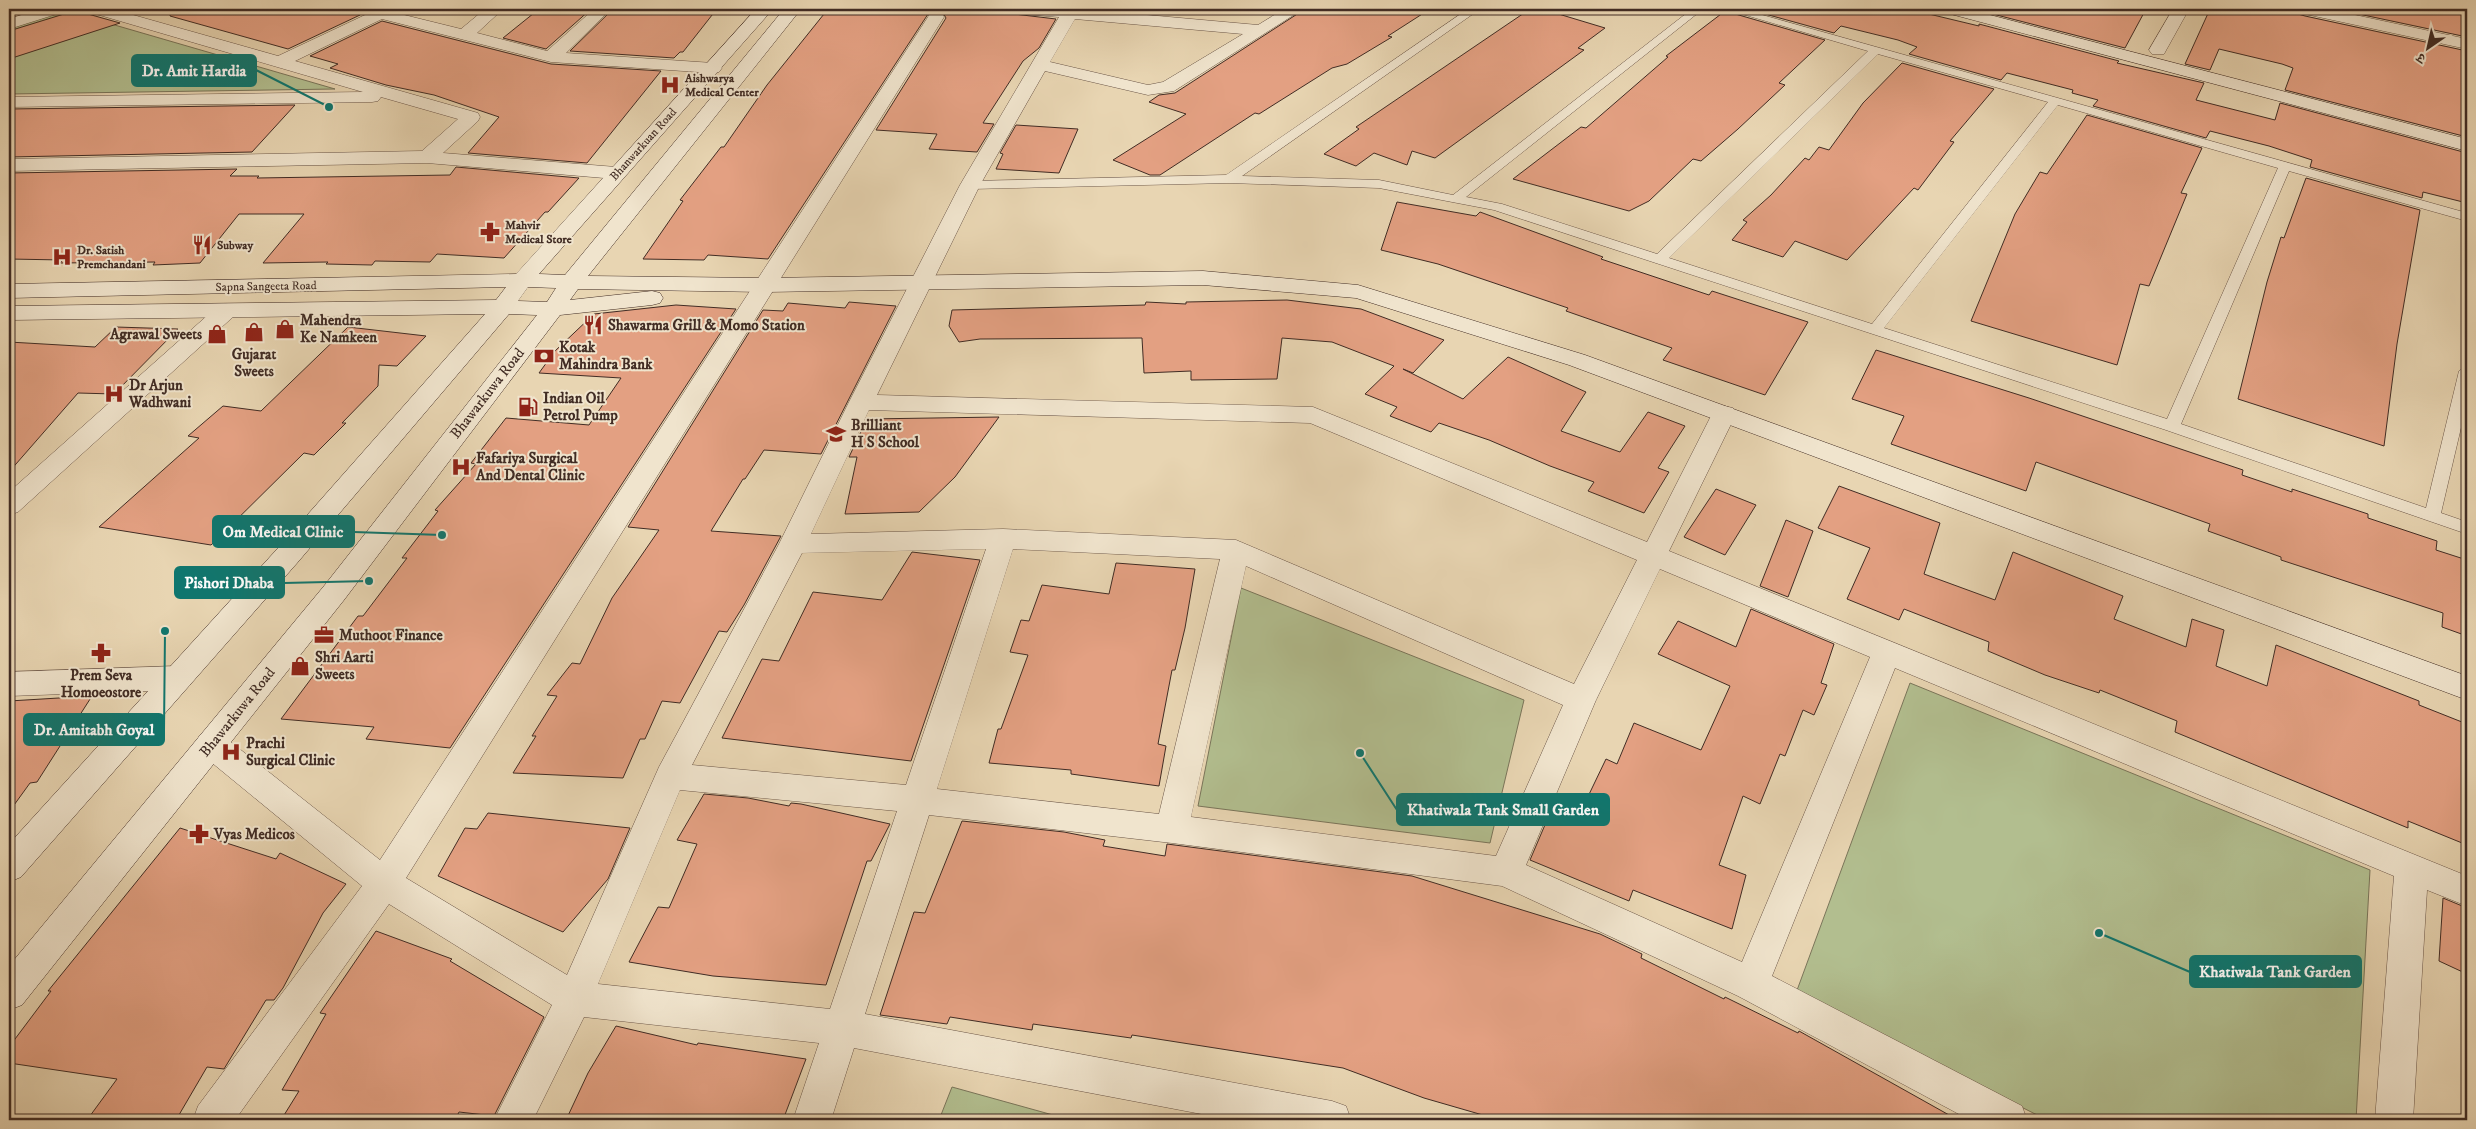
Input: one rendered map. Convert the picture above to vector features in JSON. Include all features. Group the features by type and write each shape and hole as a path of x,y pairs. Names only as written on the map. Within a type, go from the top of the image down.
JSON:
{"street":[{"path":"9,24 57,9"},
{"path":"95,9 470,117 427,157"},
{"path":"361,9 552,57 713,68"},
{"path":"465,35 496,9"},
{"path":"552,57 603,9"},
{"name":"Bhanwarkuan Road","path":"503,307 522,280 764,9"},
{"name":"Bhanwarkuan Road","path":"553,308 571,282 793,9"},
{"path":"1021,9 1072,11 1261,30"},
{"path":"1042,65 1148,90 1160,89 1168,87 1295,9"},
{"path":"1949,9 2467,145"},
{"path":"1996,9 2467,130"},
{"path":"2158,50 2181,9"},
{"path":"2305,9 2467,44"},
{"path":"513,1120 574,998 670,776 794,544 861,402 970,185 1072,11"},
{"path":"279,62 380,14"},
{"path":"212,1120 384,883 936,17"},
{"path":"9,102 401,97"},
{"path":"9,165 427,157 616,173"},
{"path":"765,285 1203,278 1358,292 1577,360 2467,688"},
{"name":"Sapna Sangeeta Road","path":"9,291 522,280 765,285"},
{"name":"Sapna Sangeeta Road","path":"9,313 553,308 765,285"},
{"path":"9,867 288,555 503,307"},
{"name":"Bhawarkuwa Road","path":"9,993 334,593 553,308"},
{"path":"9,506 226,311"},
{"path":"861,402 1313,415 2467,891"},
{"path":"1506,872 1581,700 1724,414"},
{"path":"794,544 1003,539 1236,550 1581,700"},
{"path":"812,1120 1003,539"},
{"path":"1172,829 1236,550"},
{"path":"1751,984 1887,652"},
{"path":"9,684 178,678"},
{"path":"211,744 384,883 574,998 843,1028 1332,1120"},
{"path":"670,776 918,800 1172,829 1506,872 1751,984 2008,1120"},
{"path":"2394,1120 2411,868"}],"lane":[{"path":"1229,179 1475,9"},
{"path":"1455,199 1698,9"},
{"path":"1730,9 2467,217"},
{"path":"1659,260 1876,50"},
{"path":"1875,330 2055,101"},
{"path":"2172,426 2285,166"},
{"path":"970,185 1229,179 1379,184 1497,207 2172,426 2467,528"},
{"path":"2432,516 2467,371"}],"green space":[{"path":"63,10 335,89 9,94 9,27"},
{"path":"1241,588 1524,700 1490,843 1198,806"},
{"path":"1910,683 2370,870 2356,1120 2047,1120 1796,993"},
{"path":"952,1087 1071,1120 939,1120"}],"building":[{"path":"67,9 85,9 88,14 120,23 9,59 9,31 64,14"},
{"path":"171,9 340,9 360,15 288,49 170,16"},
{"path":"539,9 591,9 546,49 503,38"},
{"path":"613,9 716,10 683,52 680,52 674,58 570,51"},
{"path":"828,9 917,9 1014,14 1056,19 1039,48 1023,61 983,123 994,124 977,152 929,149 937,134 876,130 946,18 942,11 930,11 768,259 708,255 704,260 643,259 683,201 680,200 721,147 724,147 767,85"},
{"path":"1305,9 1430,9 1388,36 1392,37 1347,64 1332,68 1259,114 1255,113 1160,175 1150,175 1113,160 1186,114 1149,102 1159,95 1175,93"},
{"path":"1530,9 1542,9 1605,28 1578,48 1584,50 1435,158 1412,151 1407,165 1374,153 1356,166 1324,154 1359,129 1356,127"},
{"path":"1747,9 1908,9 1979,26 1979,24 2119,61 2117,63 2204,83 2196,100 2275,120 2280,103 2467,153 2467,203 2423,192 2422,198 2310,167 2312,160 2269,146 2210,131 2206,138 2093,106 2098,100 2072,93 2073,90 2007,73 2001,80 1909,54 1917,47 1898,40 1841,26 1834,33"},
{"path":"1981,9 2146,9 2125,48 1981,11"},
{"path":"2210,9 2295,9 2298,14 2305,16 2467,51 2467,137 2285,90 2293,68 2282,64 2219,49 2210,70 2185,64"},
{"path":"2335,9 2465,9 2463,19 2467,20 2467,37"},
{"path":"1725,11 1825,40 1779,83 1785,85 1738,129 1701,161 1693,159 1649,201 1629,211 1513,179 1581,127 1586,128 1668,57 1666,56"},
{"path":"382,21 551,64 661,71 587,163 468,153 499,117 434,95 386,85 330,68 338,64 310,56"},
{"path":"1902,63 1994,89 1950,141 1954,142 1918,190 1914,188 1847,260 1795,241 1783,257 1732,240 1747,222 1743,220 1771,195 1805,158 1809,160 1819,147 1829,150 1863,103"},
{"path":"295,105 252,152 9,157 9,109"},
{"path":"2087,115 2202,148 2181,193 2187,194 2149,286 2140,284 2117,365 1971,321 2015,214 2040,172 2047,174"},
{"path":"1016,125 1078,129 1059,173 996,169 1003,154 1000,153"},
{"path":"456,167 579,178 548,212 545,212 504,258 437,254 430,262 375,261 372,265 326,264 328,262 263,263 304,214 239,214 200,263 153,265 155,262 60,263 63,260 9,259 9,173 237,169 230,176 259,176 257,178 450,175"},
{"path":"2306,178 2420,210 2397,344 2384,446 2238,399 2267,282 2281,237 2284,238"},
{"path":"1397,202 1476,216 1480,212 1603,257 1601,259 1709,295 1712,291 1808,322 1765,395 1663,360 1672,348 1566,311 1568,308 1438,264 1381,250"},
{"path":"1287,300 1361,309 1444,340 1413,373 1403,369 1463,399 1508,357 1586,392 1561,431 1620,452 1648,412 1685,426 1658,468 1669,472 1644,513 1588,491 1594,482 1489,440 1439,423 1431,432 1390,416 1397,407 1365,394 1394,366 1332,342 1282,338 1277,379 1191,380 1191,371 1144,373 1142,338 980,339 959,342 949,326 952,310 1145,305 1146,302 1186,304 1186,302"},
{"path":"849,302 896,306 821,454 764,450 745,479 743,479 711,531 781,536 744,605 727,632 719,631 680,703 662,701 645,739 640,739 623,778 513,773 536,736 532,736 557,696 547,695 572,663 580,664 612,598 659,530 628,527 763,310 783,311 788,303 845,308"},
{"path":"676,305 736,309 450,748 366,739 374,727 281,719 358,616 363,616 407,558 402,558 438,511 435,510 476,464 471,463 506,418 589,425 621,378 539,373 555,351 594,314"},
{"path":"116,327 178,329 114,394 78,393 9,472 9,342 95,347"},
{"path":"348,327 426,336 397,366 379,365 378,386 342,423 346,423 314,455 304,453 211,545 99,527 199,438 188,436 223,406 261,411"},
{"path":"1876,350 2029,398 2243,470 2242,475 2368,514 2368,518 2437,541 2436,550 2467,560 2467,636 2442,627 2443,613 2281,560 2281,557 2208,531 2210,524 2036,462 2026,491 1891,444 1904,416 1852,399"},
{"path":"999,417 955,477 919,512 845,514 857,457 849,457 867,419"},
{"path":"1839,486 1940,523 1924,574 1995,600 2013,552 2123,596 2114,619 2186,647 2192,619 2224,630 2216,666 2267,686 2276,645 2419,701 2419,705 2467,724 2467,845 2408,821 2408,828 2175,732 2177,721 2100,690 2099,693 2045,675 1988,651 1989,642 1904,609 1899,620 1847,599 1870,548 1818,528"},
{"path":"1716,489 1756,505 1725,555 1684,537"},
{"path":"1786,520 1813,531 1788,597 1760,586"},
{"path":"912,552 980,560 911,761 722,738 762,659 779,661 813,592 882,600"},
{"path":"1116,563 1195,569 1185,628 1175,670 1172,670 1158,744 1166,746 1159,786 1071,774 1071,770 989,763 998,729 1001,729 1028,655 1010,652 1021,620 1029,621 1042,585 1109,594"},
{"path":"1751,609 1834,644 1821,683 1827,685 1814,715 1803,710 1785,756 1780,754 1760,804 1743,796 1719,865 1746,875 1732,929 1633,890 1629,901 1530,860 1556,799 1582,809 1606,759 1617,764 1634,723 1701,750 1730,686 1658,654 1678,621 1736,647"},
{"path":"92,696 37,782 30,783 9,812 9,701"},
{"path":"704,794 748,798 789,806 791,803 801,804 890,824 871,861 867,861 826,985 713,976 629,962 658,907 669,908 697,844 677,840"},
{"path":"488,813 630,828 608,879 563,932 438,876 465,828 477,829"},
{"path":"962,821 1064,832 1105,840 1103,846 1165,856 1167,844 1412,876 1600,934 1642,954 1641,958 1724,999 1725,997 1798,1033 1799,1031 1958,1120 1500,1120 1424,1098 1343,1068 1132,1035 1131,1038 1033,1024 1032,1030 950,1017 947,1024 880,1015 914,912 925,913"},
{"path":"180,828 276,859 280,853 346,884 323,913 283,988 274,1000 266,1000 224,1069 207,1067 176,1120 87,1120 117,1079 9,1063 9,1047 51,991 48,991"},
{"path":"2443,898 2467,908 2467,974 2439,961"},
{"path":"376,931 452,959 450,961 544,1017 494,1116 459,1112 455,1120 281,1120 299,1091 282,1090 326,1014 320,1013"},
{"path":"616,1026 697,1045 698,1043 806,1059 783,1120 566,1120 588,1073"}],"place":[{"name":"Aishwarya Medical Center","path":"670,85"},
{"name":"Dr. Amit Hardia","path":"329,107"},
{"name":"Mahvir Medical Store","path":"490,232"},
{"name":"Subway","path":"202,245"},
{"name":"Dr. Satish Premchandani","path":"62,257"},
{"name":"Shawarma Grill & Momo Station","path":"593,325"},
{"name":"Mahendra Ke Namkeen","path":"285,329"},
{"name":"Gujarat Sweets","path":"254,332"},
{"name":"Agrawal Sweets","path":"217,334"},
{"name":"Kotak Mahindra Bank","path":"544,356"},
{"name":"Dr Arjun Wadhwani","path":"114,394"},
{"name":"Indian Oil Petrol Pump","path":"528,407"},
{"name":"Brilliant H S School","path":"836,434"},
{"name":"Fafariya Surgical And Dental Clinic","path":"461,467"},
{"name":"Om Medical Clinic","path":"442,535"},
{"name":"Pishori Dhaba","path":"369,581"},
{"name":"Dr. Amitabh Goyal","path":"165,631"},
{"name":"Muthoot Finance","path":"324,635"},
{"name":"Prem Seva Homoeostore","path":"101,653"},
{"name":"Shri Aarti Sweets","path":"300,666"},
{"name":"Prachi Surgical Clinic","path":"231,752"},
{"name":"Khatiwala Tank Small Garden","path":"1360,753"},
{"name":"Vyas Medicos","path":"199,834"},
{"name":"Khatiwala Tank Garden","path":"2099,933"}]}
